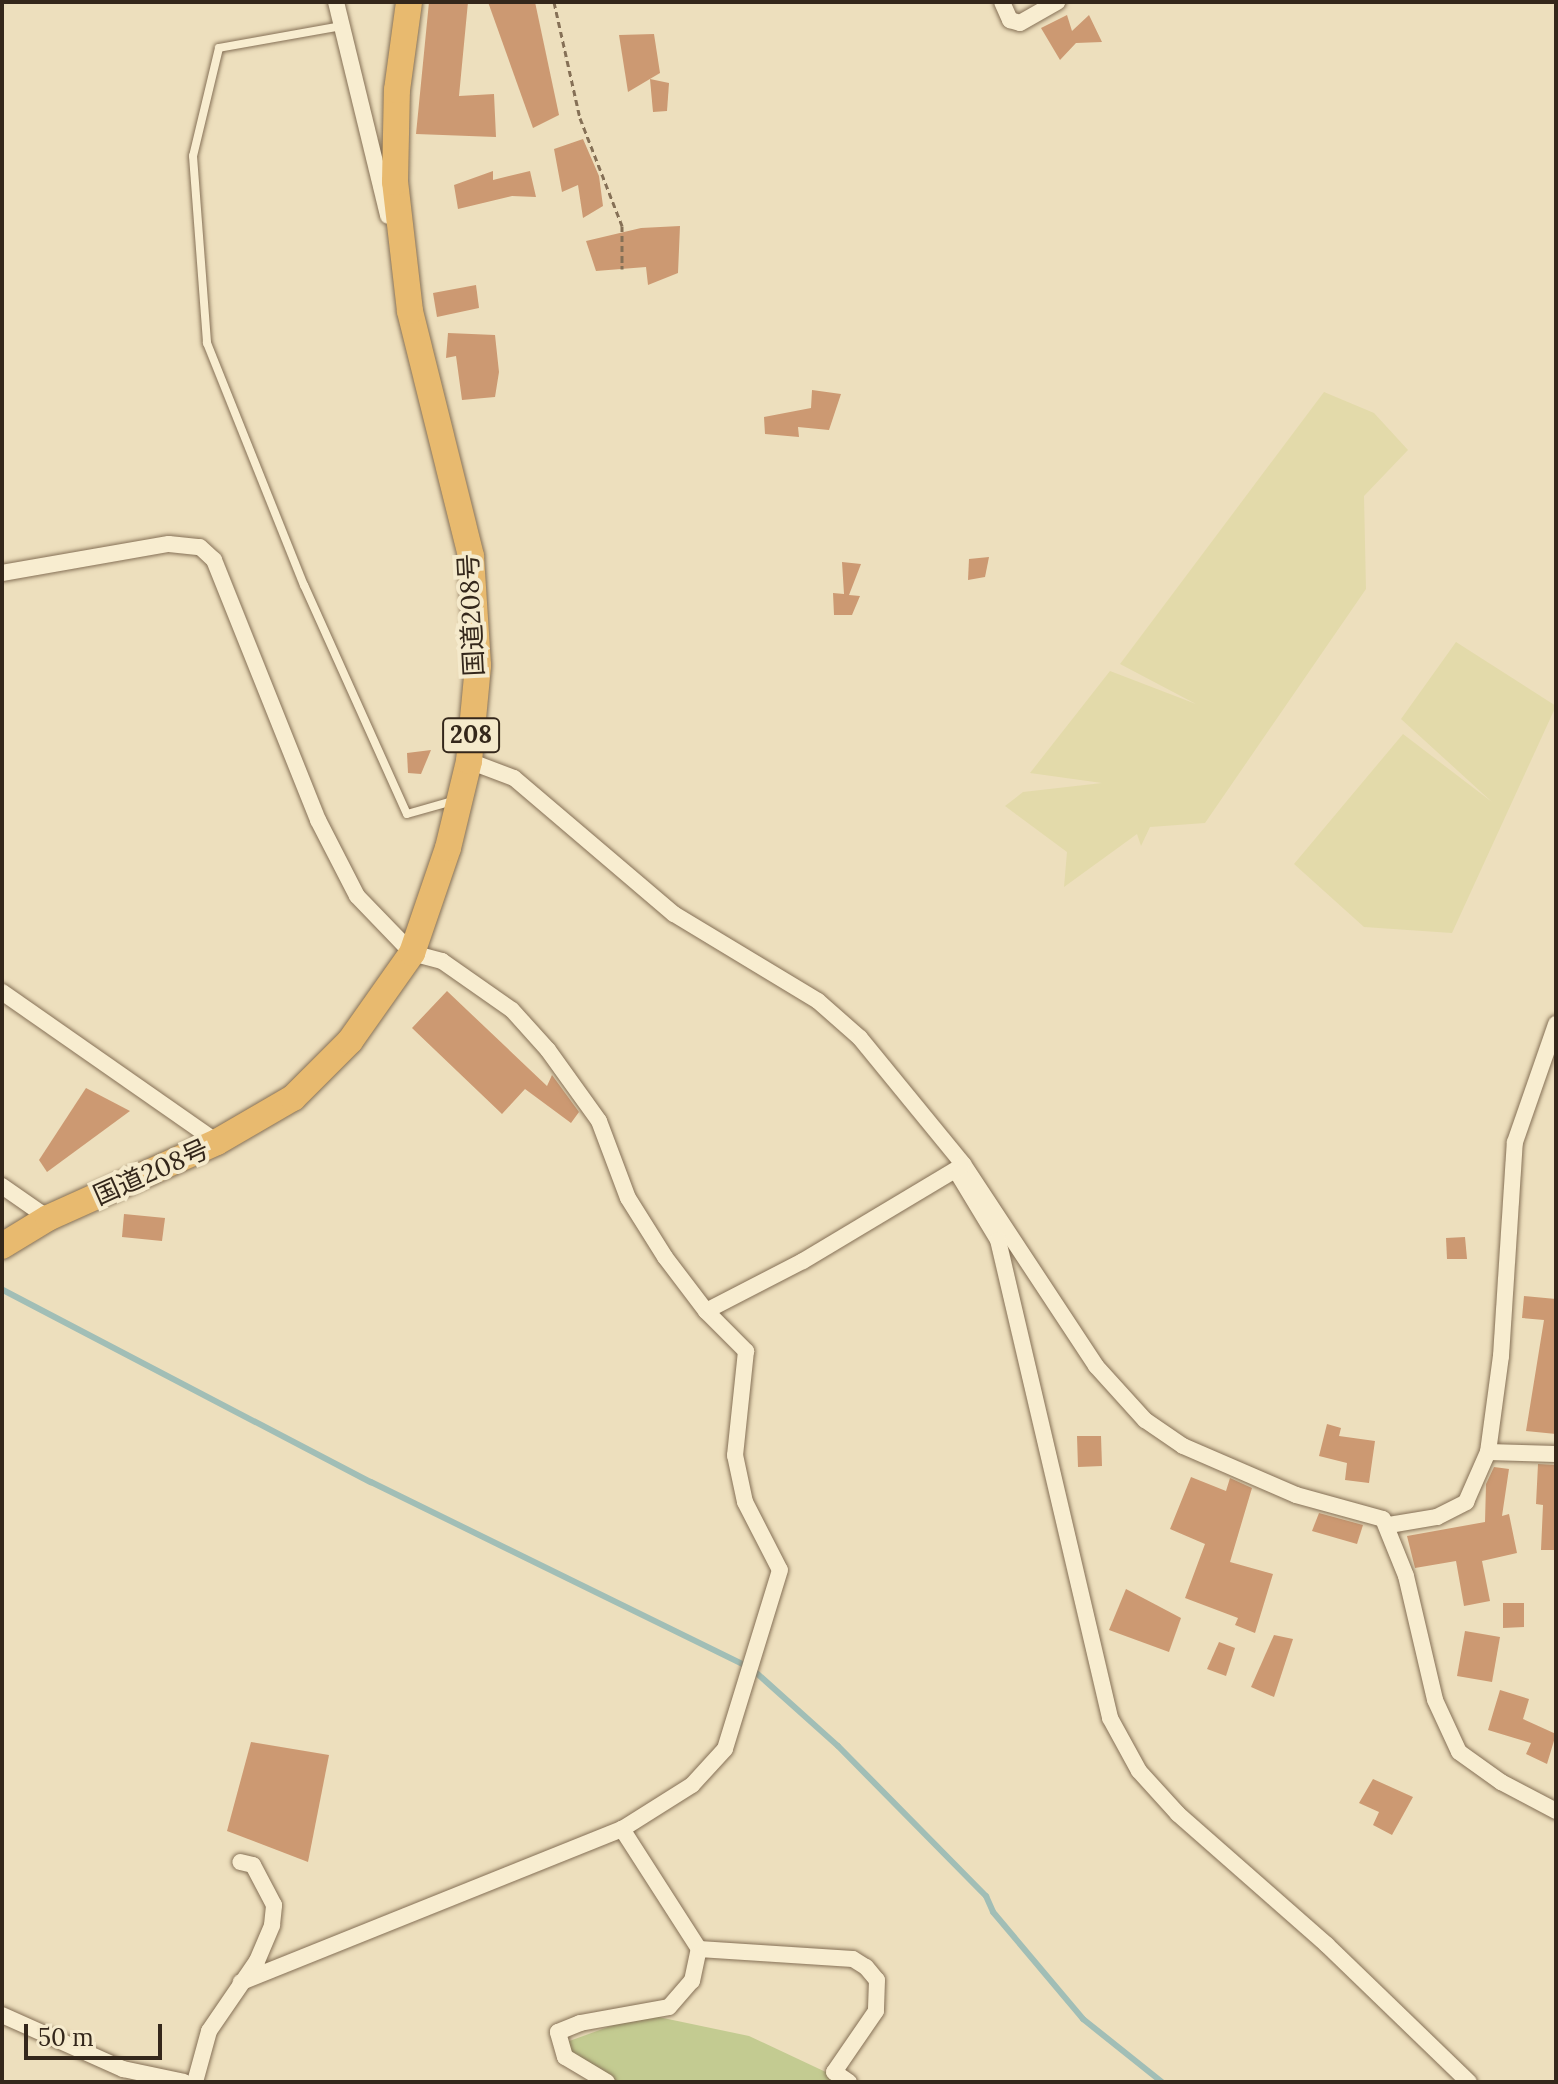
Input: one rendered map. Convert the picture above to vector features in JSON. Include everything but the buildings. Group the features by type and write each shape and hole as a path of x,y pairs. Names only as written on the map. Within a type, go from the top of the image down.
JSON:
{"highway":[{"name":"国道208号","path":"2,1246 48,1218 217,1142 293,1098 350,1041 412,953 469,761 478,665 471,556 410,311 395,182 397,90 409,2"}],"street":[{"path":"336,2 410,311"},
{"path":"1002,2 1010,20 1020,23 1057,2"},
{"path":"2,573 169,544 200,547 214,560 318,820 357,896 412,953 442,961 512,1010 548,1050 599,1121 628,1198 706,1311 746,1351 735,1455 745,1502 780,1570 725,1749 692,1785 622,1829 241,1982"},
{"path":"469,761 514,778 674,914 818,1001 860,1038 960,1168 1096,1366 1145,1420 1183,1446 1281,1489 1365,1512 1389,1525 1437,1517 1466,1502 1488,1452 1501,1356 1515,1142 1556,1024"},
{"path":"2,992 217,1142"},
{"path":"706,1311 803,1261 960,1168"},
{"path":"960,1168 998,1240 1110,1718 1139,1771 1178,1814 1327,1945 1469,2082"},
{"path":"2,1186 48,1218"},
{"path":"1488,1452 1556,1454"},
{"path":"1389,1525 1435,1700 1459,1752 1556,1811"},
{"path":"607,2082 565,2057 558,2032 580,2023 669,2007 692,1981 699,1949 622,1829"},
{"path":"195,2082 209,2031 241,1982 272,1925 274,1905 253,1865 240,1862"},
{"path":"699,1949 853,1959 866,1967 877,1980 876,2011 834,2072 849,2082"},
{"path":"2,2015 123,2069 184,2082"}],"lane":[{"path":"343,25 219,48 193,156 207,343 304,585 407,814 459,800"}],"path":[{"path":"554,2 580,118 622,226 622,269"}],"shaded area":[{"path":"1324,392 1374,413 1408,450 1364,496 1366,589 1205,823 1150,827 1141,846 1137,834 1064,887 1067,852 1005,806 1023,792 1102,783 1030,773 1110,671 1196,704 1120,664"},
{"path":"1456,642 1556,706 1452,933 1364,927 1294,864 1403,734 1492,802 1401,719"}],"green space":[{"path":"644,2014 749,2036 847,2082 596,2082 561,2044"}],"waterway":[{"path":"3,1290 371,1482 751,1668 838,1746 986,1896 993,1912 1083,2019 1162,2082"}]}
